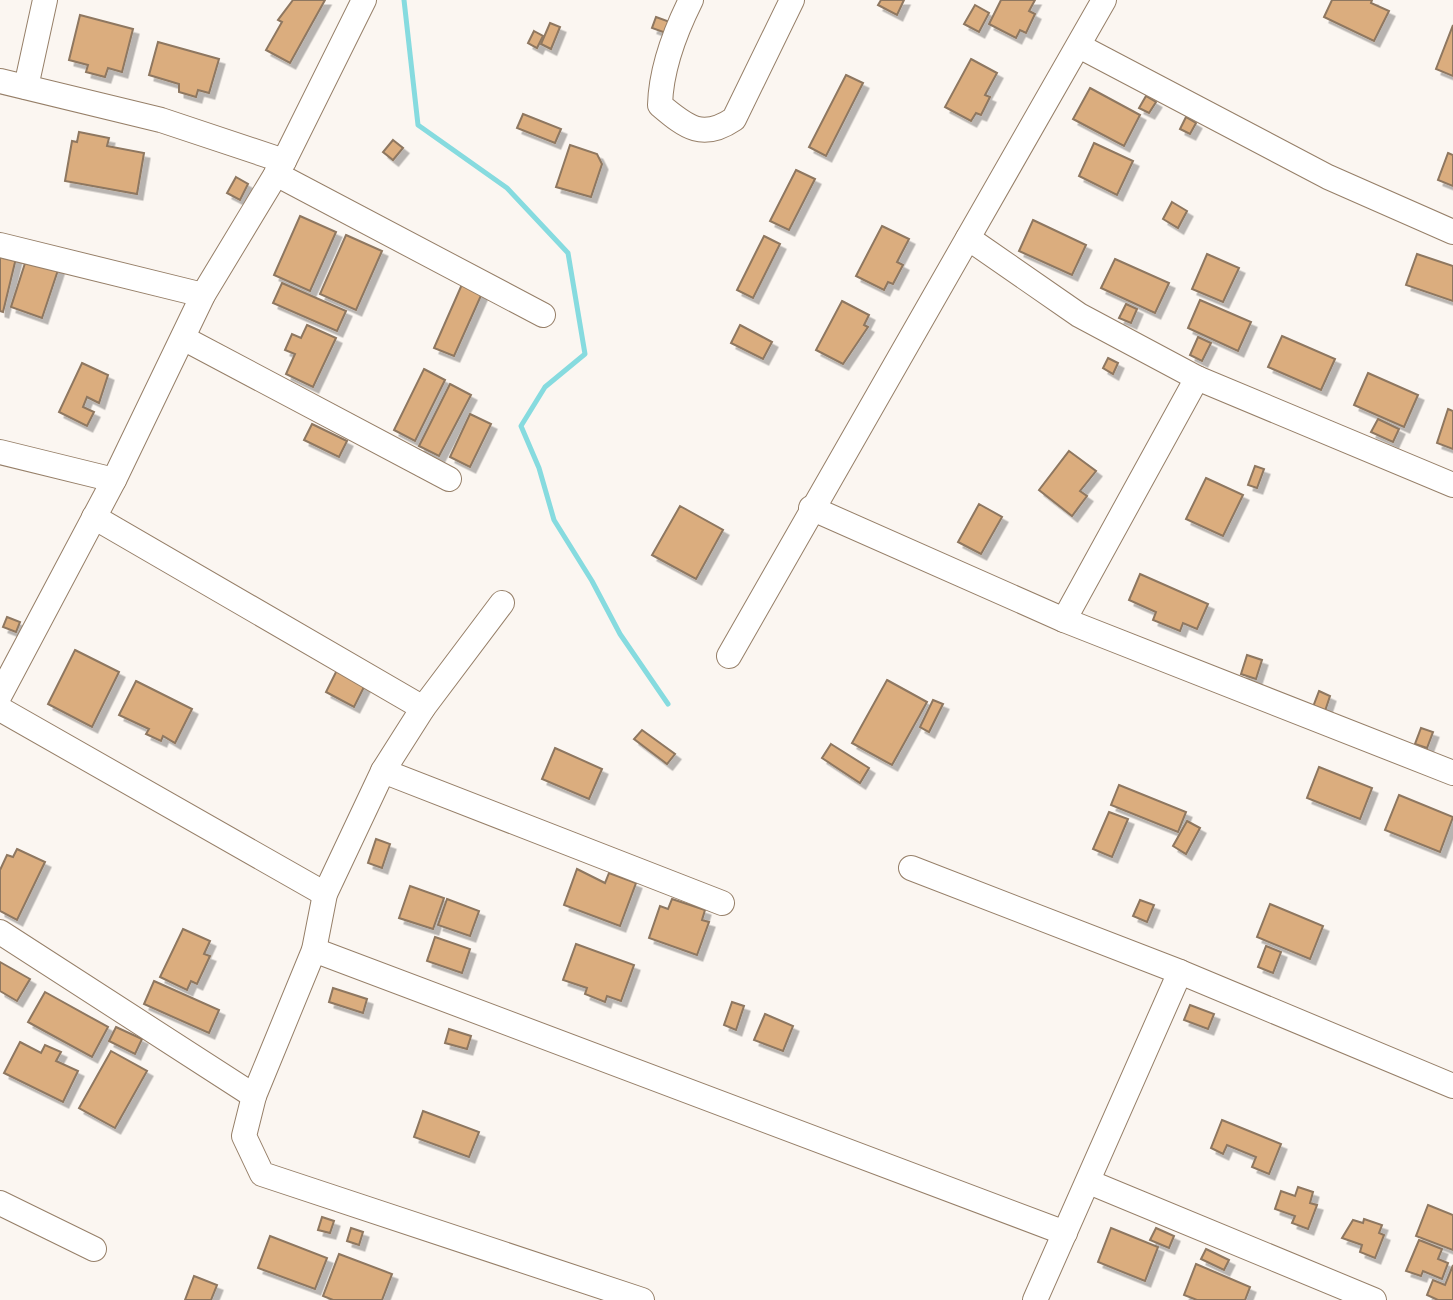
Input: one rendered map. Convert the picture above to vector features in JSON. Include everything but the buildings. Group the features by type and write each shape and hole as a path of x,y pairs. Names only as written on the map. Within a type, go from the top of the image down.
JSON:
{"street":[{"path":"26,87 45,0"},
{"path":"3,685 114,480 203,295 280,167 363,0"},
{"path":"691,0 682,18 661,82 660,105 678,121 698,130 718,130 734,119 792,0"},
{"path":"729,656 811,508 1104,0"},
{"path":"1079,46 1328,177 1453,232"},
{"path":"0,81 161,120 280,167 543,315"},
{"path":"968,238 1079,315 1197,378 1453,485"},
{"path":"0,245 203,295"},
{"path":"183,338 449,479"},
{"path":"1064,620 1197,378"},
{"path":"0,452 114,480"},
{"path":"811,508 1064,620 1453,773"},
{"path":"94,517 423,708"},
{"path":"502,603 423,708 383,771 325,894 314,950 254,1096 244,1136 262,1174 642,1300"},
{"path":"0,709 325,894"},
{"path":"383,771 722,903"},
{"path":"911,868 1180,972 1453,1086"},
{"path":"0,932 254,1096"},
{"path":"314,950 1065,1233"},
{"path":"1035,1300 1180,972"},
{"path":"1089,1182 1374,1300"},
{"path":"0,1203 94,1249"}],"waterway":[{"path":"404,0 418,125 507,188 568,253 585,354 545,387 521,426 539,468 554,520 592,581 620,634 668,704"}]}
